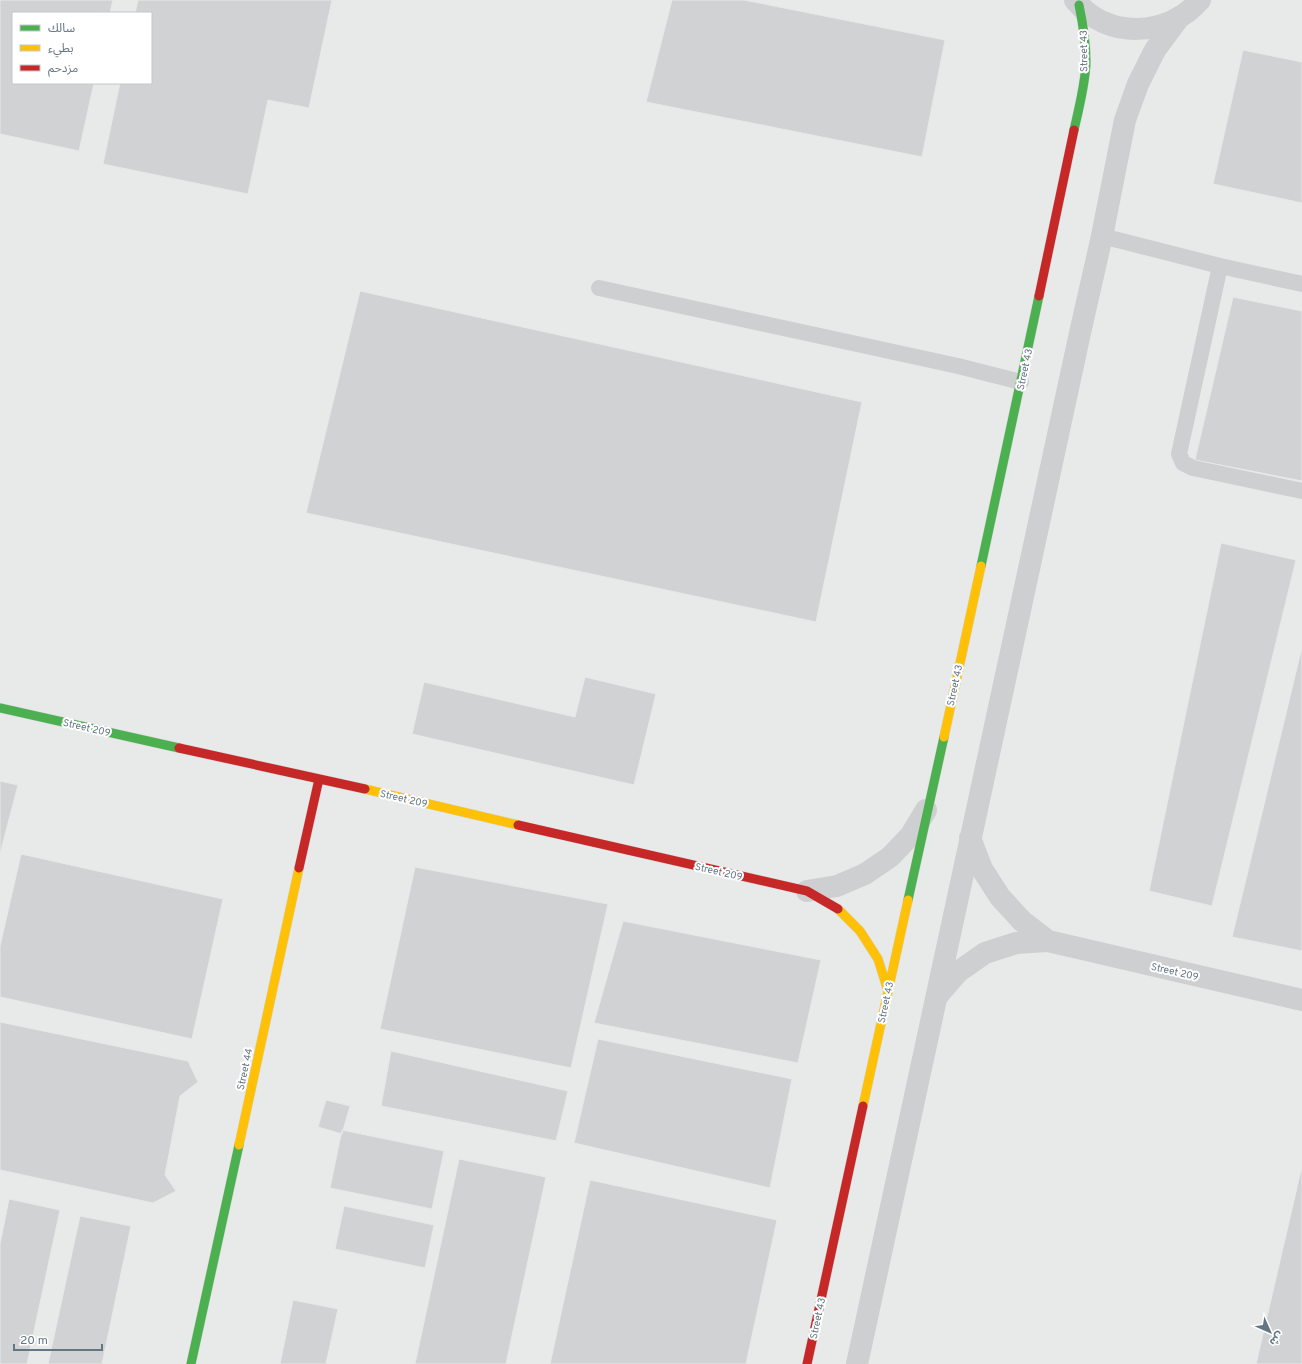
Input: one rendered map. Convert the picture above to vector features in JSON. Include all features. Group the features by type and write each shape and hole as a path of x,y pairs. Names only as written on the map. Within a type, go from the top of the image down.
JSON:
{"street":[{"path":"1077,2 1093,16 1109,24 1126,29 1144,29 1155,27 1196,7"},
{"name":"Street 43","path":"807,1364 1021,382 1082,93 1086,64 1084,34 1077,2"},
{"path":"857,1364 1126,120 1138,84 1152,57 1196,7"},
{"name":"Street 209","path":"0,708 807,891 836,907 860,931 878,959 888,991"},
{"name":"Street 44","path":"191,1364 318,779"},
{"name":"Street 209","path":"807,891 837,886 865,874 890,857 911,835 927,809"},
{"name":"Street 209","path":"970,838 982,869 1000,897 1022,921 1048,941"},
{"name":"Street 209","path":"936,996 958,972 985,954 1016,943 1048,941 1302,1000"}],"lane":[{"path":"1102,236 1220,266 1302,284"},
{"path":"1220,266 1179,454 1183,463 1193,468 1302,490"},
{"path":"599,288 958,366 1021,382"}],"shaded area":[{"path":"0,0 1302,0 1302,1364 0,1364"}],"building":[{"path":"0,0 113,0 110,12 12,12 12,84 94,84 79,151 0,134"},
{"path":"138,0 332,0 309,108 268,100 248,194 103,164 120,84 152,84 152,12 135,12"},
{"path":"672,0 744,0 945,40 922,157 646,102"},
{"path":"1243,50 1302,62 1302,203 1213,184"},
{"path":"360,291 862,402 816,622 306,513"},
{"path":"1233,297 1302,311 1302,481 1195,460"},
{"path":"1221,543 1296,560 1212,906 1149,891"},
{"path":"1302,647 1302,951 1232,937"},
{"path":"585,677 656,694 634,785 412,734 424,682 575,717"},
{"path":"0,781 18,785 0,854"},
{"path":"21,854 223,899 192,1039 0,997 0,946"},
{"path":"415,867 608,904 571,1068 380,1029"},
{"path":"623,921 821,960 798,1063 594,1023"},
{"path":"0,1022 188,1061 198,1082 180,1096 165,1175 176,1191 153,1203 0,1170"},
{"path":"598,1039 792,1079 770,1188 574,1143"},
{"path":"391,1051 568,1091 556,1141 381,1106"},
{"path":"326,1100 350,1106 342,1134 318,1127"},
{"path":"342,1130 444,1151 432,1209 330,1188"},
{"path":"459,1159 546,1177 506,1364 415,1364"},
{"path":"1302,1166 1302,1364 1256,1364"},
{"path":"590,1180 777,1220 746,1364 550,1364"},
{"path":"9,1199 60,1210 27,1364 0,1364 0,1244"},
{"path":"344,1206 434,1225 425,1268 335,1249"},
{"path":"80,1216 131,1226 102,1364 48,1364"},
{"path":"293,1300 338,1309 326,1364 280,1364"}],"traffic: fast":[{"path":"1074,130 1083,88 1086,63 1084,34 1079,5"},
{"path":"981,566 1039,296"},
{"path":"0,708 179,748"},
{"path":"908,900 944,737"},
{"path":"191,1364 239,1145"}],"traffic: slow":[{"path":"944,737 981,566"},
{"path":"365,789 518,825"},
{"path":"239,1145 299,868"},
{"path":"863,1106 908,900"},
{"path":"838,909 860,931 878,959 888,991"}],"traffic: jam":[{"path":"1039,296 1074,130"},
{"path":"179,748 365,789"},
{"path":"299,868 319,779"},
{"path":"518,825 807,891 838,909"},
{"path":"807,1364 863,1106"}]}
